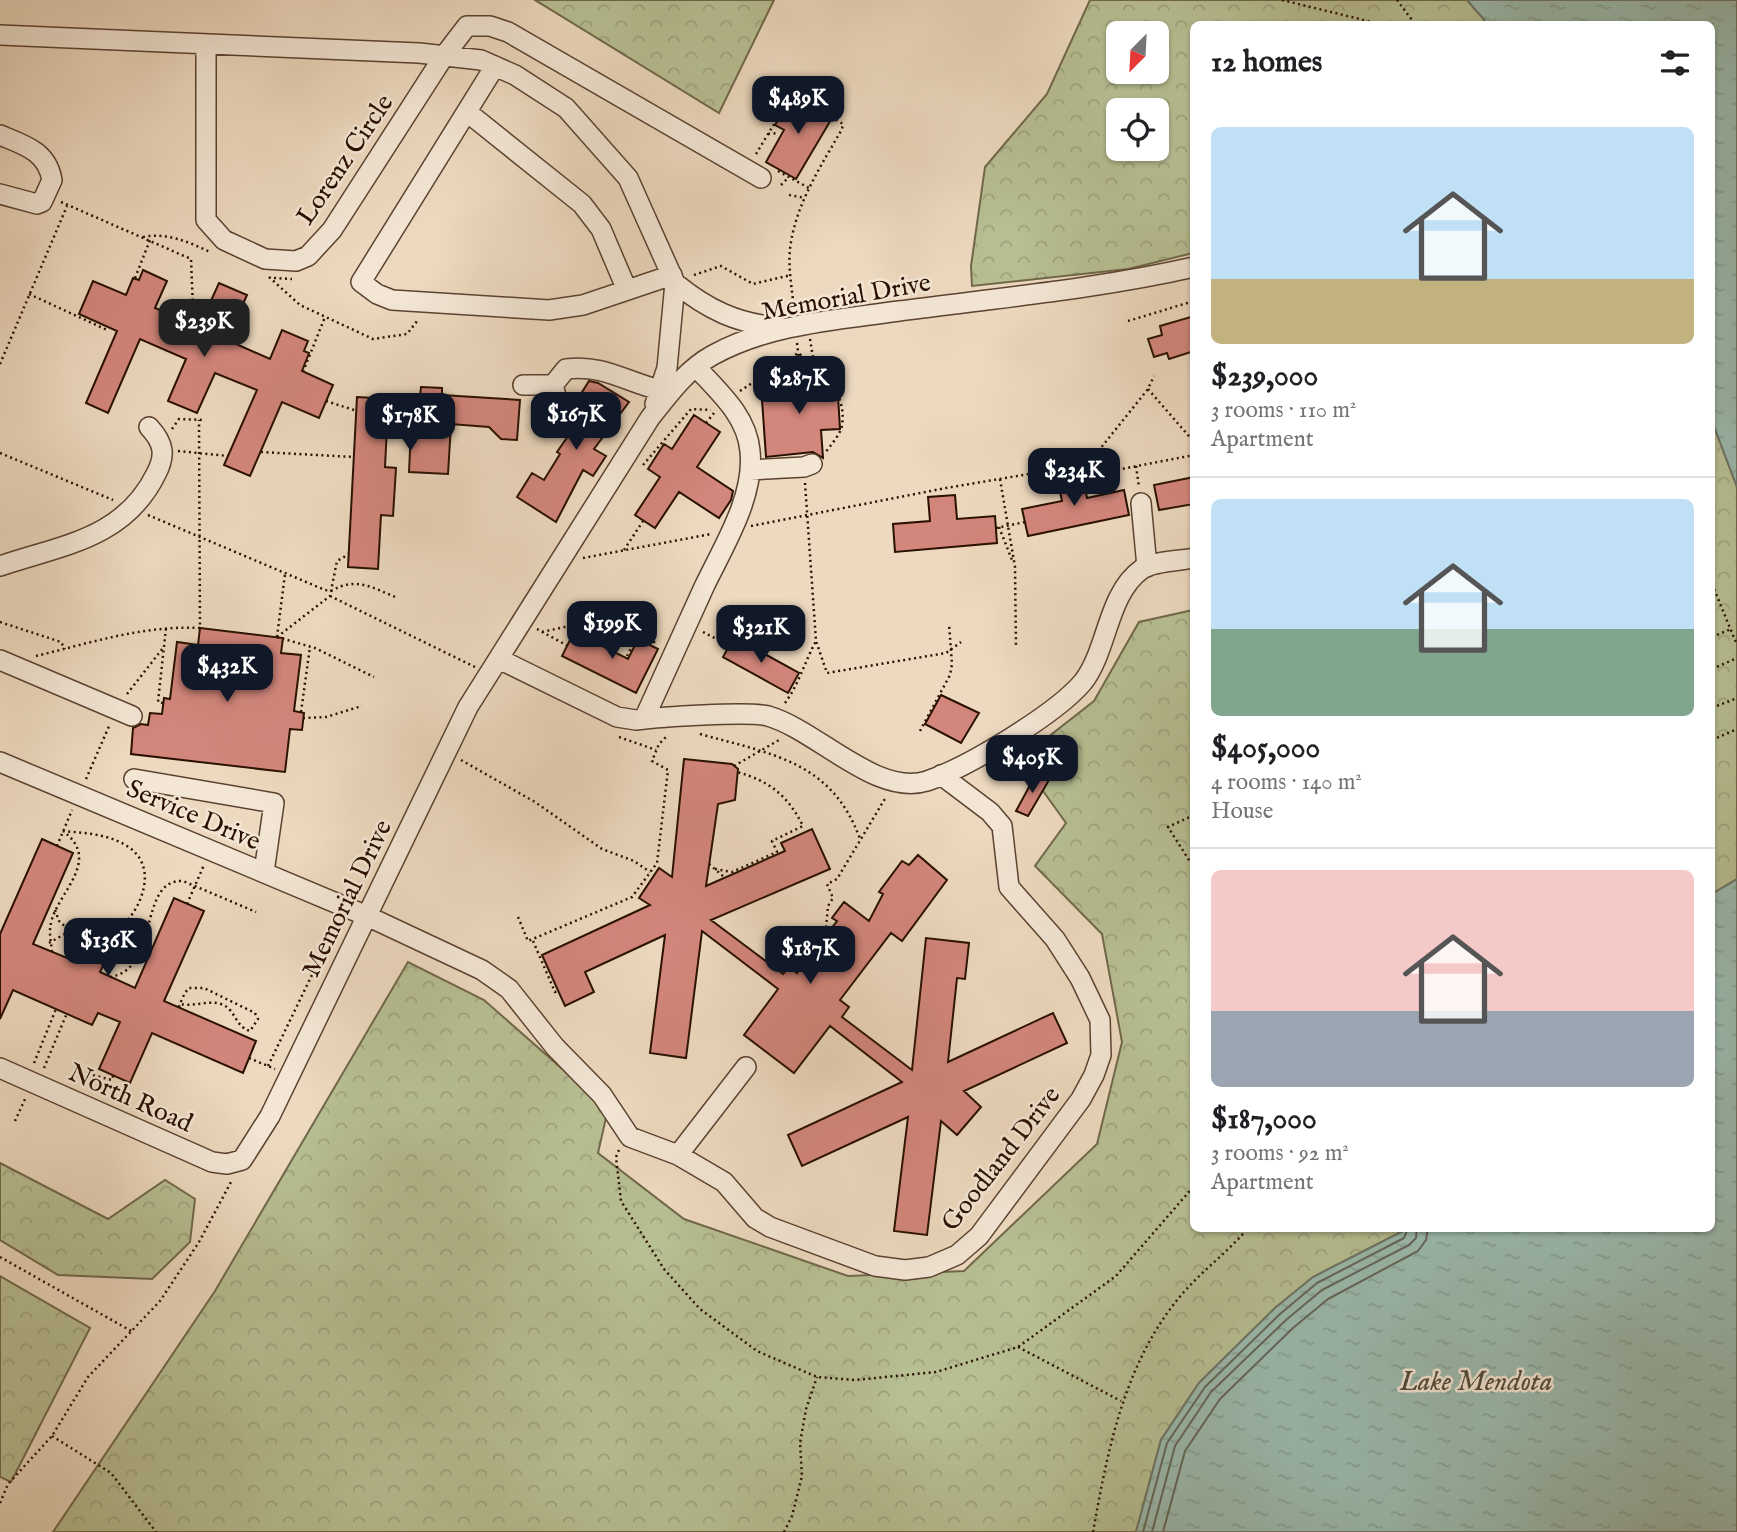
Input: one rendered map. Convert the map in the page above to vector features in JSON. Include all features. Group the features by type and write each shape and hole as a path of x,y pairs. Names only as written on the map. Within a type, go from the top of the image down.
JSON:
{"lane":[{"name":"Lorenz Circle","path":"206,44 206,220 209,227 232,244 265,258 296,261 308,256 332,230 444,56 467,26 477,24 508,32 769,174"},
{"path":"0,35 444,56 481,60 515,75 566,108 613,158 628,178 651,223 674,279 667,368 650,418"},
{"path":"495,66 361,282 377,294 392,300 549,310 583,304 674,279"},
{"path":"467,111 582,204 601,229 627,290"},
{"path":"0,135 34,149 44,159 52,180 45,196 37,204 0,194"},
{"name":"Memorial Drive","path":"243,1160 289,1076 468,706 650,418 669,393 696,367 727,348 798,326 1117,282 1190,268"},
{"path":"674,279 714,311 735,320 758,326 798,326"},
{"path":"523,385 555,394 566,369 581,367 617,373 638,385 660,390"},
{"path":"644,719 730,530 747,486 750,470 750,449 744,429 726,400 696,367"},
{"path":"0,565 101,533 133,509 149,489 158,440"},
{"path":"750,470 814,461"},
{"path":"1141,503 1147,567"},
{"path":"499,659 617,718 769,716 896,783 924,782 941,775 1055,709 1085,679 1122,594 1137,575 1147,567 1190,559"},
{"path":"8,663 124,713"},
{"name":"Service Drive","path":"0,762 368,916"},
{"name":"Goodland Drive","path":"368,916 482,970 509,989 555,1048 602,1095 630,1137 678,1156 724,1182 755,1218 770,1227 875,1266 905,1270 929,1267 957,1255 979,1236 1081,1100 1101,1055 1100,1020 1080,978 1055,939 1009,887 1002,826 990,812 941,775"},
{"path":"134,779 274,803 264,872"},
{"path":"678,1156 746,1068"},
{"name":"North Road","path":"0,1069 212,1162 243,1160"}],"path":[{"path":"1283,0 1368,21"},
{"path":"1397,0 1413,21"},
{"path":"754,158 791,96 801,99"},
{"path":"800,368 790,250 805,198 842,129 843,124 830,116"},
{"path":"768,134 778,133"},
{"path":"769,174 789,177 810,188"},
{"path":"781,185 789,177"},
{"path":"789,195 805,198"},
{"path":"45,196 191,259 192,308 205,314"},
{"path":"0,364 67,204"},
{"path":"143,237 157,234 214,254"},
{"path":"135,278 150,240"},
{"path":"258,272 282,280 295,279"},
{"path":"29,294 107,330"},
{"path":"1128,321 1190,302"},
{"path":"303,372 325,317"},
{"path":"798,326 814,364"},
{"path":"798,353 814,364 838,393 842,426 814,461 807,515 816,641 827,673 951,651 961,642"},
{"path":"706,423 726,400 798,353"},
{"path":"1088,464 1148,389 1154,376"},
{"path":"1148,389 1190,437"},
{"path":"326,401 357,411"},
{"path":"8,663 166,628 200,628 199,451 201,420 179,419 158,440 199,451 228,456"},
{"path":"261,452 354,457"},
{"path":"0,453 331,591 346,583 363,584 398,597"},
{"path":"563,555 574,560 1088,464 1106,472 1190,457"},
{"path":"1000,479 1015,567 1016,647"},
{"path":"624,550 643,521"},
{"path":"1015,567 997,528 1025,522"},
{"path":"277,637 330,596 337,561 349,554"},
{"path":"277,637 285,574"},
{"path":"1016,588 1021,588"},
{"path":"1715,598 1737,645"},
{"path":"0,622 61,642 65,649"},
{"path":"687,624 730,646"},
{"path":"920,731 950,675 949,624"},
{"path":"542,632 574,625 598,635 638,635 662,645 669,664"},
{"path":"163,703 158,702 166,628"},
{"path":"534,628 568,646"},
{"path":"1715,636 1731,629"},
{"path":"627,656 638,635"},
{"path":"277,637 310,647 374,677"},
{"path":"769,716 794,691 800,670 816,641"},
{"path":"301,712 310,647"},
{"path":"57,846 79,795 124,713 136,679 163,648"},
{"path":"1715,668 1737,658"},
{"path":"1715,707 1737,698"},
{"path":"303,718 326,717 362,706"},
{"path":"734,766 787,736 794,728"},
{"path":"1715,739 1737,729"},
{"path":"692,732 799,764 824,783 850,816 860,839"},
{"path":"518,917 528,941 632,897 651,873 658,855 668,770 652,761 659,744 671,733"},
{"path":"446,751 535,802 602,849 634,861 651,873"},
{"path":"715,869 732,872 777,852 772,841 803,826 791,804 768,784 737,772"},
{"path":"777,970 786,959 797,967 826,928 828,906 833,898 827,884 837,879 896,783"},
{"path":"1190,817 1168,827 1190,862"},
{"path":"52,952 49,929 55,910 76,879 78,870 75,844 63,831"},
{"path":"63,831 102,835 120,842 136,853 141,863 143,896 136,911 113,934"},
{"path":"788,833 790,839"},
{"path":"187,904 210,849"},
{"path":"709,864 724,877"},
{"path":"110,977 124,973 137,958 163,888 177,881 195,885 256,912"},
{"path":"268,1066 345,906"},
{"path":"55,910 59,921 72,932"},
{"path":"50,943 61,934 72,932 113,934 137,958"},
{"path":"532,939 555,992 558,992"},
{"path":"189,988 204,988 256,1013 258,1019 250,1031 237,1024 231,1011 221,1004 179,1006 189,988"},
{"path":"56,1009 32,1068 42,1072 67,1013"},
{"path":"249,1058 289,1076"},
{"path":"66,1097 84,1073 112,1080 113,1076"},
{"path":"622,1141 616,1157 621,1201 664,1269 699,1309 757,1351 817,1377 855,1380 936,1372 1018,1347 1116,1276 1190,1191"},
{"path":"0,1503 8,1484 52,1436 88,1377 160,1301 200,1242 243,1160"},
{"path":"1093,1532 1121,1401 1145,1347 1183,1293 1244,1232"},
{"path":"0,1257 133,1332"},
{"path":"1018,1347 1121,1401"},
{"path":"784,1532 792,1516 802,1476 800,1443 806,1409 817,1377"},
{"path":"52,1436 111,1473 156,1532"}],"green space":[{"path":"535,0 774,0 719,113"},
{"path":"1090,0 1467,0 1485,21 1190,21 1190,254 1128,269 972,286 971,266 985,167 1047,94"},
{"path":"1715,429 1737,487 1737,879 1715,892"},
{"path":"1190,611 1190,1232 1401,1232 1313,1277 1275,1308 1199,1383 1161,1440 1136,1532 53,1532 215,1291 408,962 484,1000 608,1109 598,1153 684,1219 848,1276 964,1271 1097,1144 1122,1042 1102,934 1035,866 1066,823 1020,759 1094,701 1139,622"},
{"path":"0,1163 108,1219 165,1180 195,1199 190,1242 152,1279 58,1275 0,1240"},
{"path":"0,1276 90,1328 11,1482 0,1477"}],"water":[{"path":"1467,0 1737,0 1737,487 1715,429 1715,21 1485,21"},
{"name":"Lake Mendota","path":"1737,879 1737,1532 1136,1532 1161,1440 1199,1383 1275,1308 1313,1277 1401,1232 1715,1232 1715,892"}],"building":[{"path":"792,97 800,102 802,97 831,114 832,118 796,179 766,162 784,130 775,125"},
{"path":"143,270 167,281 155,308 199,327 219,283 247,295 227,340 270,359 282,330 308,341 304,351 309,353 302,371 333,385 319,418 282,402 250,476 224,465 257,390 215,373 197,413 168,401 186,359 140,339 108,413 86,403 117,331 79,314 93,281 126,295 133,278 139,280"},
{"path":"1190,317 1190,352 1169,359 1167,353 1154,357 1148,339 1162,335 1160,326"},
{"path":"815,367 817,397 838,396 840,429 821,430 823,458 813,452 766,457 762,400 784,399 783,369"},
{"path":"589,381 598,383 629,402 594,449 606,456 593,476 583,470 556,522 517,497 532,473 544,480 560,454 557,452 587,409 576,402"},
{"path":"421,387 442,388 442,395 520,400 517,440 501,439 489,427 451,424 448,474 409,472 411,429 387,427 385,467 396,468 393,516 381,515 378,569 348,567 357,397 413,400 413,396 420,396"},
{"path":"694,415 720,432 697,467 733,491 731,500 719,518 679,492 655,528 635,515 660,477 648,469 664,444 672,449"},
{"path":"1082,473 1087,498 1124,490 1129,515 1028,536 1022,509 1062,501 1057,478"},
{"path":"1190,478 1190,505 1159,510 1154,485"},
{"path":"955,495 957,519 995,516 997,543 895,552 893,524 930,521 928,497"},
{"path":"200,628 283,638 281,653 301,655 294,711 304,713 302,730 290,729 285,772 131,754 133,728 141,724 148,725 150,713 162,714 164,698 170,699 177,642 198,645"},
{"path":"574,632 628,659 638,639 658,649 636,693 562,656"},
{"path":"734,637 799,673 788,693 723,657"},
{"path":"941,695 979,713 961,743 925,724"},
{"path":"684,759 732,764 738,769 735,800 718,804 706,886 785,851 781,843 812,829 830,869 711,920 783,974 789,967 797,973 837,921 832,918 844,902 869,921 883,894 879,892 902,861 909,865 918,855 947,880 902,941 891,933 840,1000 849,1007 842,1017 912,1070 926,938 969,943 965,979 957,978 948,1062 1053,1013 1067,1043 964,1091 981,1107 957,1135 941,1121 927,1235 894,1231 908,1117 802,1166 788,1135 902,1082 830,1026 794,1073 744,1035 778,989 702,931 686,1058 650,1053 665,935 585,972 594,992 565,1006 542,955 650,905 639,898 659,868 672,877"},
{"path":"1036,774 1049,780 1028,816 1016,811"},
{"path":"42,839 73,853 33,944 67,958 75,938 109,953 100,972 135,988 174,898 204,911 164,1001 256,1041 243,1073 152,1033 130,1083 99,1069 120,1022 98,1013 92,1025 13,990 0,1019 0,934"}]}
